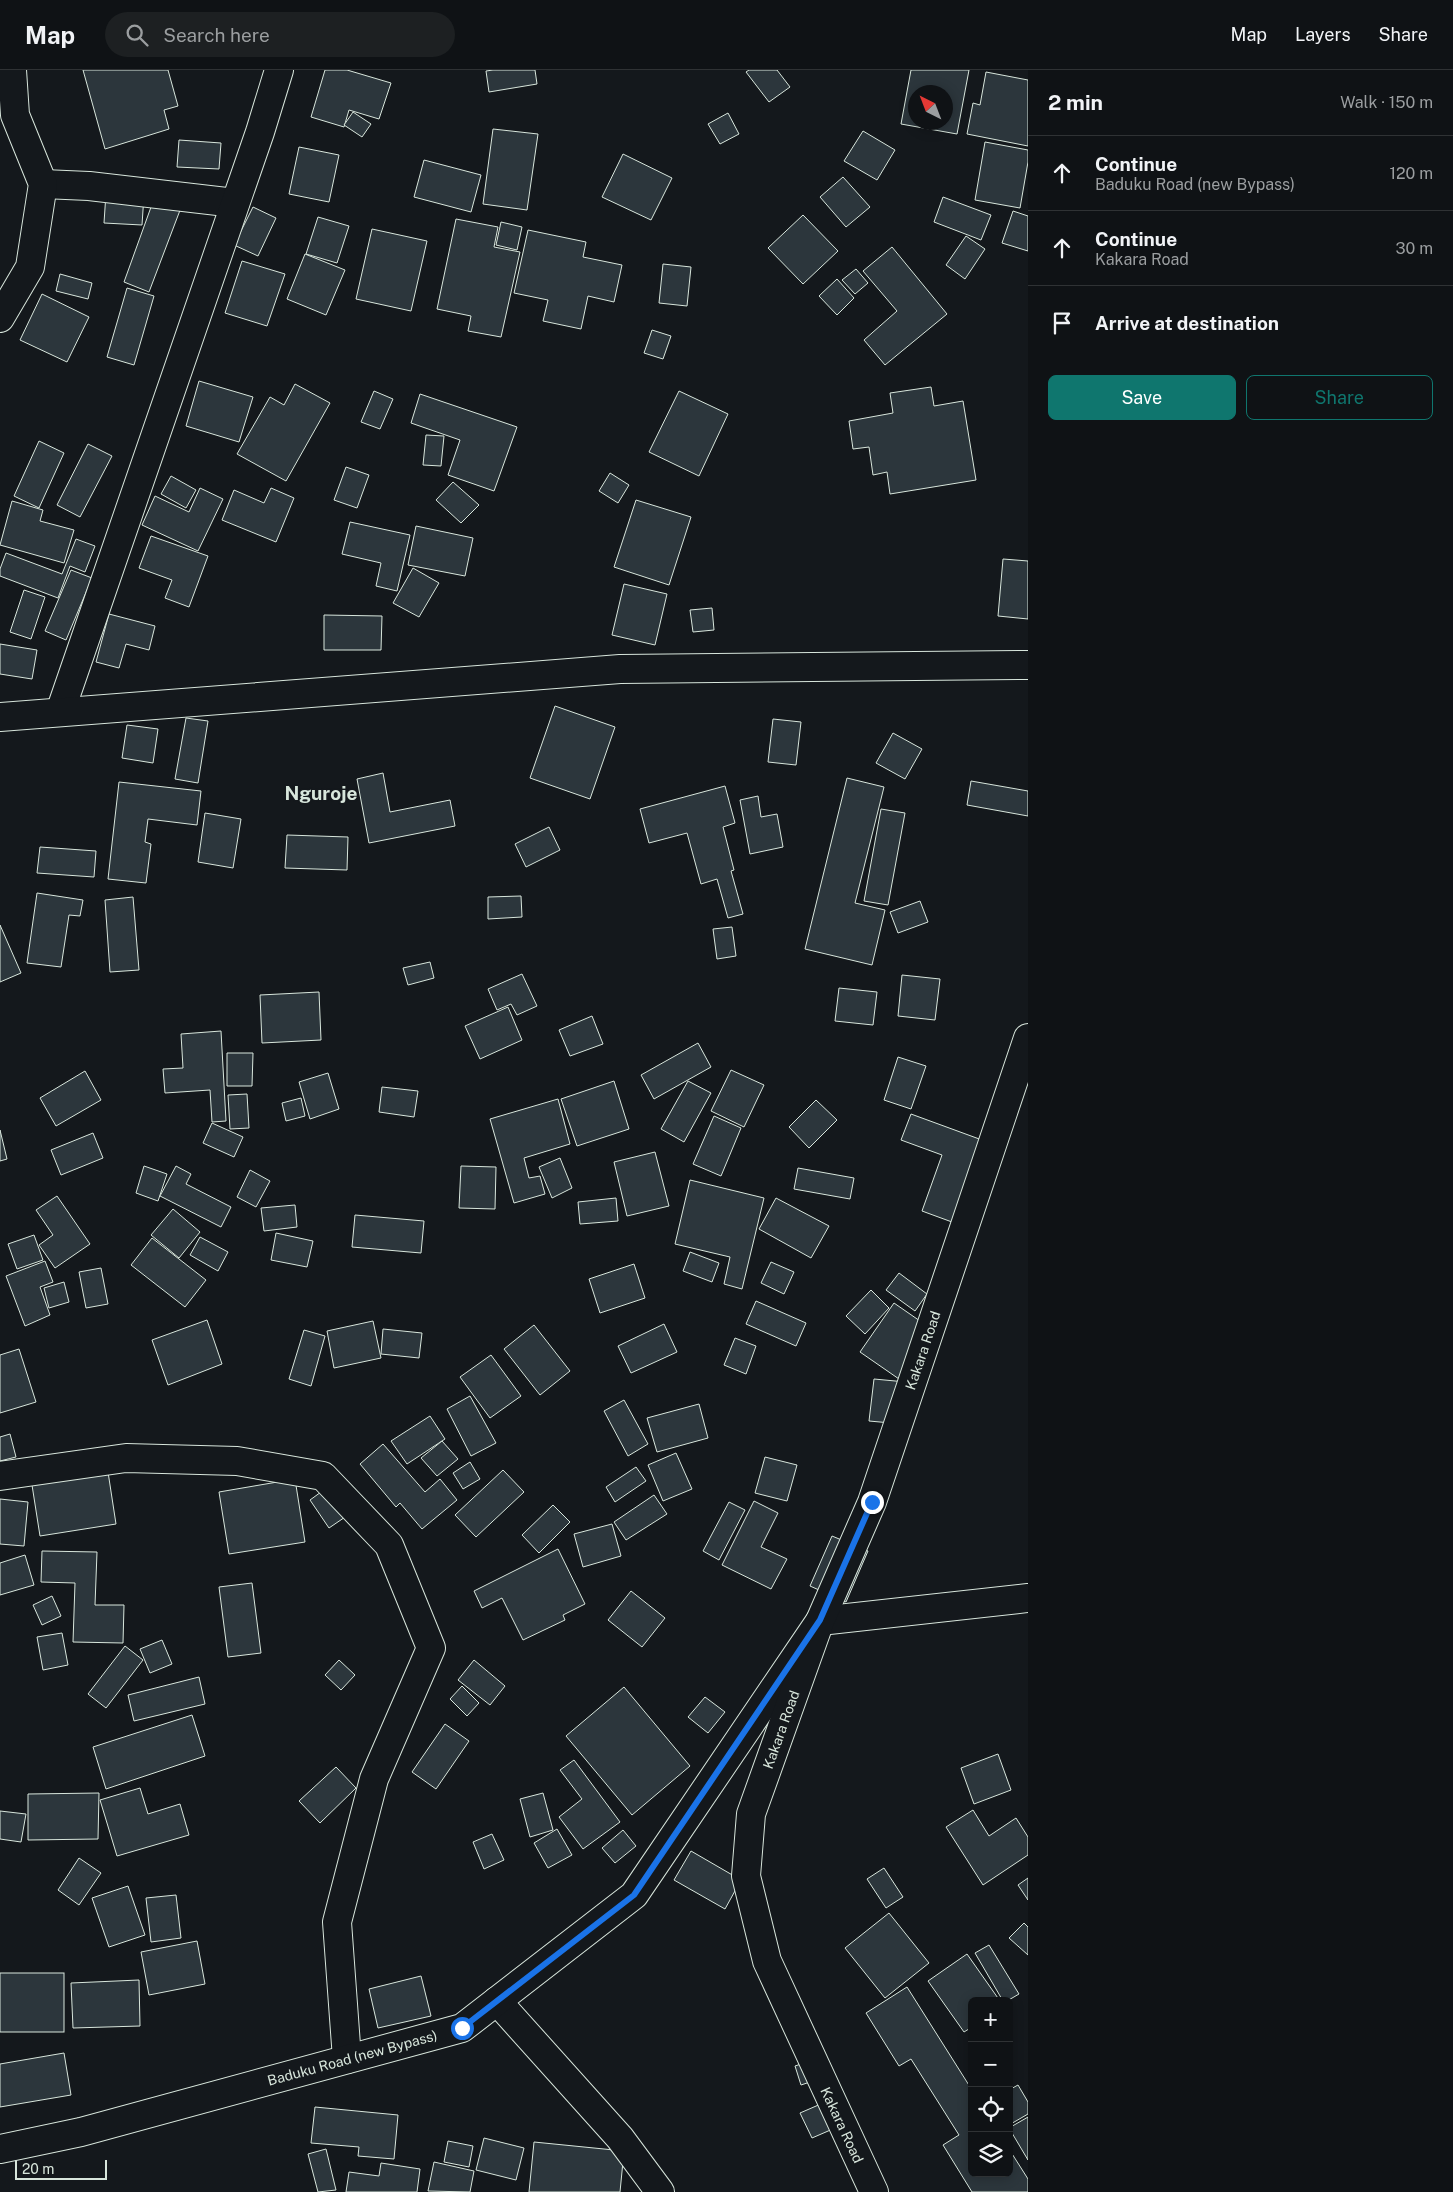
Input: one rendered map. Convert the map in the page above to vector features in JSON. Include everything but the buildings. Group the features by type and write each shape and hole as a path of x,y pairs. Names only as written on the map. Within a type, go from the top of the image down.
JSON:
{"street":[{"path":"0,318 30,267 43,184 15,115 12,70"},
{"path":"60,712 279,70"},
{"path":"43,184 89,186 235,203"},
{"path":"0,716 620,669 1028,665"},
{"name":"Kakara Road","path":"874,2192 767,1961 746,1876 751,1814 820,1620 872,1502 1028,1038"},
{"path":"0,1476 126,1458 237,1461 323,1476 389,1544 431,1648 374,1779 337,1922 347,2059"},
{"path":"820,1620 1028,1598"},
{"name":"Baduku Road (new Bypass)","path":"0,2149 81,2132 462,2028 634,1895 820,1620"},
{"path":"497,2001 620,2138 660,2192"}],"district":[{"name":"Nguroje","path":"321,793"}],"route":[{"path":"462,2028 634,1895 820,1620 872,1502"}]}
